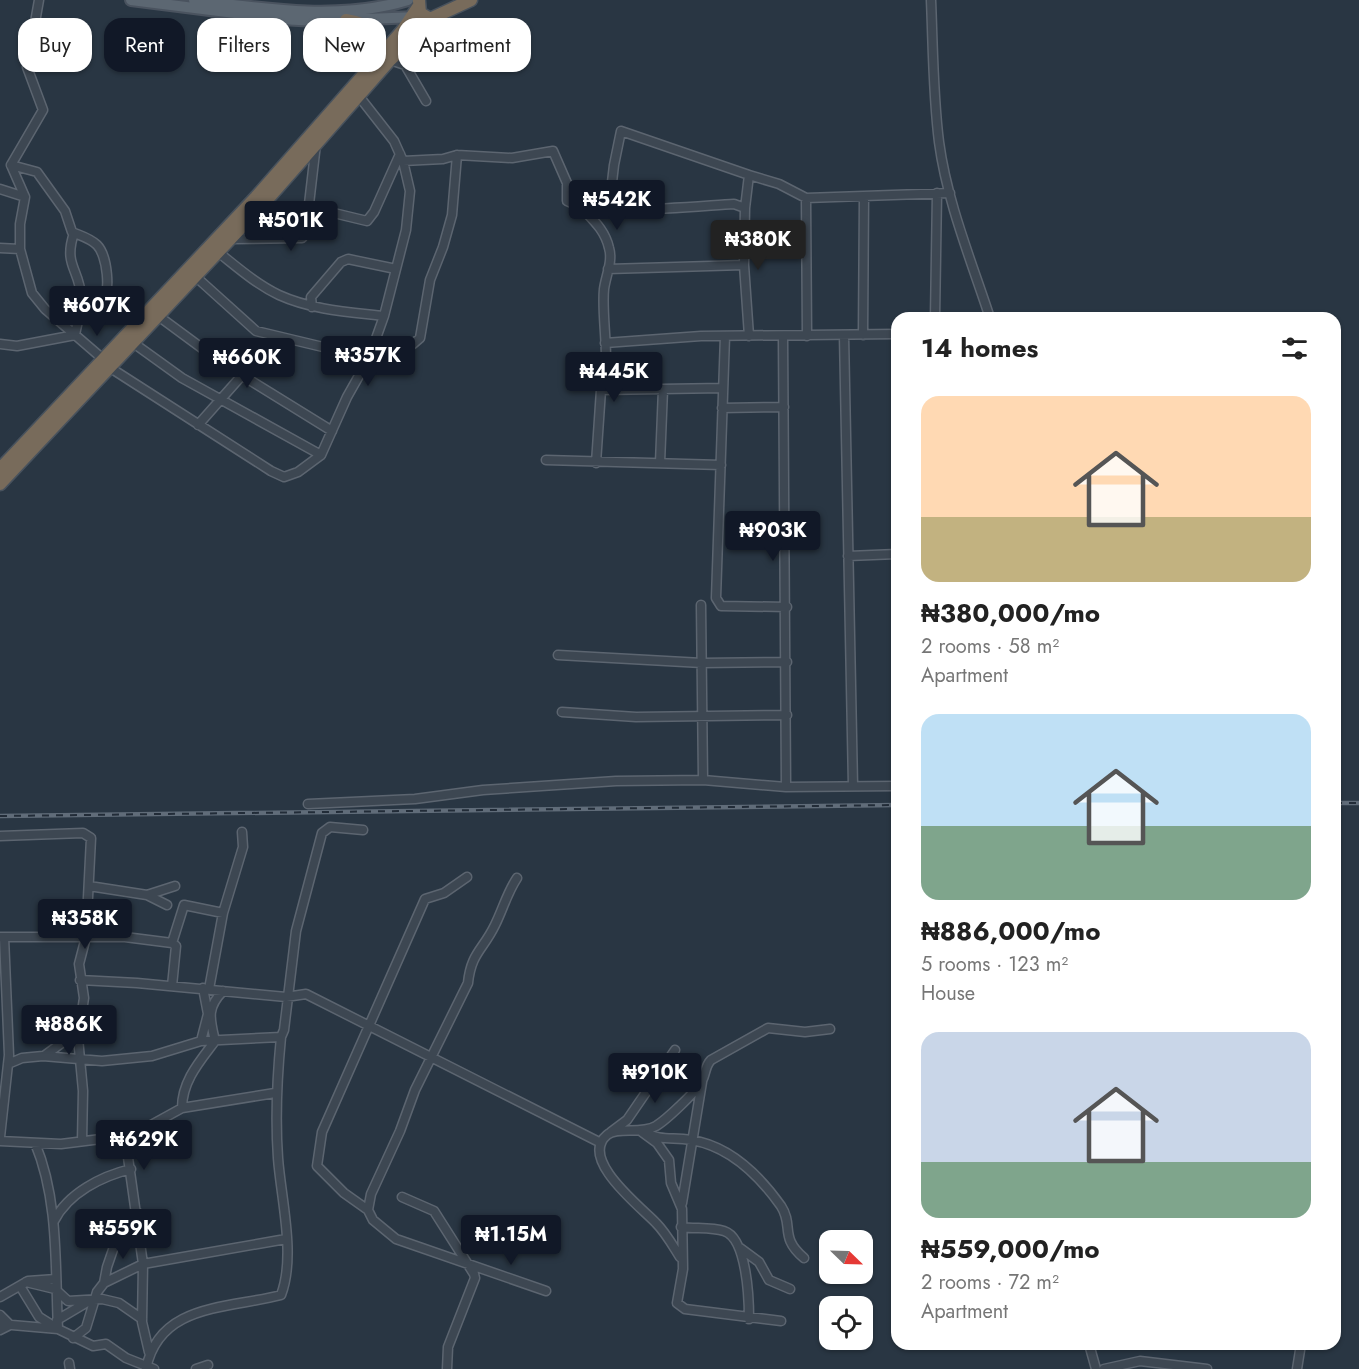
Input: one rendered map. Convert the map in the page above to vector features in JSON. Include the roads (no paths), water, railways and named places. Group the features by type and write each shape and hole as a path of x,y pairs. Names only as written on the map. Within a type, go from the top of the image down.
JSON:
{"highway":[{"path":"386,50 422,11 444,0"},
{"path":"0,469 106,363 132,342 230,239 390,60 422,11 471,0"},
{"path":"0,484 365,72"}],"main road":[{"path":"131,0 268,18 347,10 422,11"},
{"path":"194,0 347,10 422,11"}],"street":[{"path":"11,165 43,110 27,67 39,0"},
{"path":"931,0 939,142 950,193 988,312"},
{"path":"390,60 405,65 426,101"},
{"path":"11,165 25,197 20,224 20,249 36,301 106,363 198,425 284,477 298,472 321,455 373,348 384,316 406,231 410,191 401,157 394,141 358,95"},
{"path":"609,208 621,131 779,184 806,198 950,193"},
{"path":"316,144 309,204 313,208 367,221 374,212 401,157"},
{"path":"401,157 443,159 457,155 512,158 553,151 567,183 567,201 581,207 734,204 745,207"},
{"path":"373,348 413,344 420,338 430,280 452,215 457,155"},
{"path":"11,165 37,172 64,211 74,233 69,259 81,294 75,335"},
{"path":"749,175 745,207 744,265 749,336"},
{"path":"0,189 25,197"},
{"path":"935,312 936,194"},
{"path":"863,335 864,197"},
{"path":"806,198 807,336"},
{"path":"581,207 602,228 610,249 602,318 606,380 602,390 596,463"},
{"path":"230,239 302,238 306,234 313,208"},
{"path":"74,233 89,239 100,249 106,281 104,301 78,320"},
{"path":"0,249 20,249"},
{"path":"218,252 256,282 279,295 312,307 384,316"},
{"path":"312,307 311,297 341,262 352,259 396,269"},
{"path":"608,269 744,265"},
{"path":"195,276 256,331 369,358"},
{"path":"157,315 222,363 332,432"},
{"path":"605,343 725,336 891,334"},
{"path":"0,344 18,346 75,335"},
{"path":"844,335 853,786"},
{"path":"725,336 718,602 721,606 787,607"},
{"path":"783,336 787,607 786,787"},
{"path":"198,425 276,337"},
{"path":"132,342 182,378 321,455"},
{"path":"602,390 723,388"},
{"path":"660,463 663,389"},
{"path":"722,408 784,407"},
{"path":"546,460 721,465"},
{"path":"848,556 891,554"},
{"path":"701,604 700,716 703,780"},
{"path":"558,655 702,663 787,662"},
{"path":"562,712 636,717 787,715"},
{"path":"308,804 415,800 483,790 616,781 703,780 786,787 891,786"},
{"path":"149,1368 153,1345 164,1330 182,1320 230,1305 281,1295 286,1283 286,1239 275,1093 296,931 322,833 330,827 363,830"},
{"path":"215,1041 208,1014 206,989 243,847 242,832"},
{"path":"0,836 88,835 91,838 86,937 79,964 84,998 78,1032 83,1091 82,1141"},
{"path":"467,877 444,893 425,899 402,957 322,1132 317,1166 344,1193 368,1210 373,1220 396,1239 546,1291"},
{"path":"368,1210 371,1194 430,1056 468,983 470,964 494,928 508,892 517,878"},
{"path":"89,886 147,895 167,905"},
{"path":"147,895 175,886"},
{"path":"172,943 184,905 224,913"},
{"path":"172,986 176,946 172,943 125,937 2,937 6,1061 0,1139 35,1143 133,1136 182,1108 275,1093"},
{"path":"80,981 172,986 286,997 306,994 601,1143"},
{"path":"201,1041 208,1014 214,1001 224,991"},
{"path":"781,1322 685,1309 677,1303 682,1259 682,1209 690,1140 702,1082 711,1060 768,1028 805,1032 830,1029"},
{"path":"43,1056 78,1032"},
{"path":"6,1061 43,1056 80,1057 102,1061 152,1056 201,1041 281,1037"},
{"path":"182,1108 184,1090 199,1059 215,1041"},
{"path":"675,1050 627,1120 610,1132 601,1143 604,1162 619,1189 656,1223 682,1259"},
{"path":"610,1132 642,1132 658,1125 702,1082"},
{"path":"642,1132 660,1140 690,1140 722,1149 756,1176 782,1207 786,1216 788,1240 804,1258"},
{"path":"642,1132 657,1143 669,1160 671,1183 682,1209"},
{"path":"125,1136 143,1264 142,1319 149,1350 149,1368"},
{"path":"35,1143 44,1163 54,1221 58,1324"},
{"path":"54,1221 75,1197 103,1177 131,1169"},
{"path":"402,1197 434,1211 468,1263 475,1278 448,1347 447,1369"},
{"path":"0,1324 58,1324 92,1300 104,1283 106,1266 116,1241 137,1212"},
{"path":"681,1227 727,1232 740,1248 759,1263 769,1280 790,1289"},
{"path":"104,1283 143,1264 286,1239"},
{"path":"740,1248 748,1288 749,1319"},
{"path":"0,1297 23,1284 56,1279"},
{"path":"23,1284 39,1317 58,1324 73,1338 93,1346 106,1344 149,1368"},
{"path":"23,1284 56,1291 68,1301 92,1300 119,1303 142,1319"},
{"path":"73,1338 86,1328 92,1300"},
{"path":"0,1315 10,1325"},
{"path":"0,1330 10,1325"},
{"path":"1091,1350 1096,1369"},
{"path":"1297,1369 1300,1350"},
{"path":"1104,1369 1140,1361 1207,1369"},
{"path":"196,1369 208,1365"}],"railway":[{"path":"1341,803 1359,803"},
{"path":"0,816 891,805"}]}
